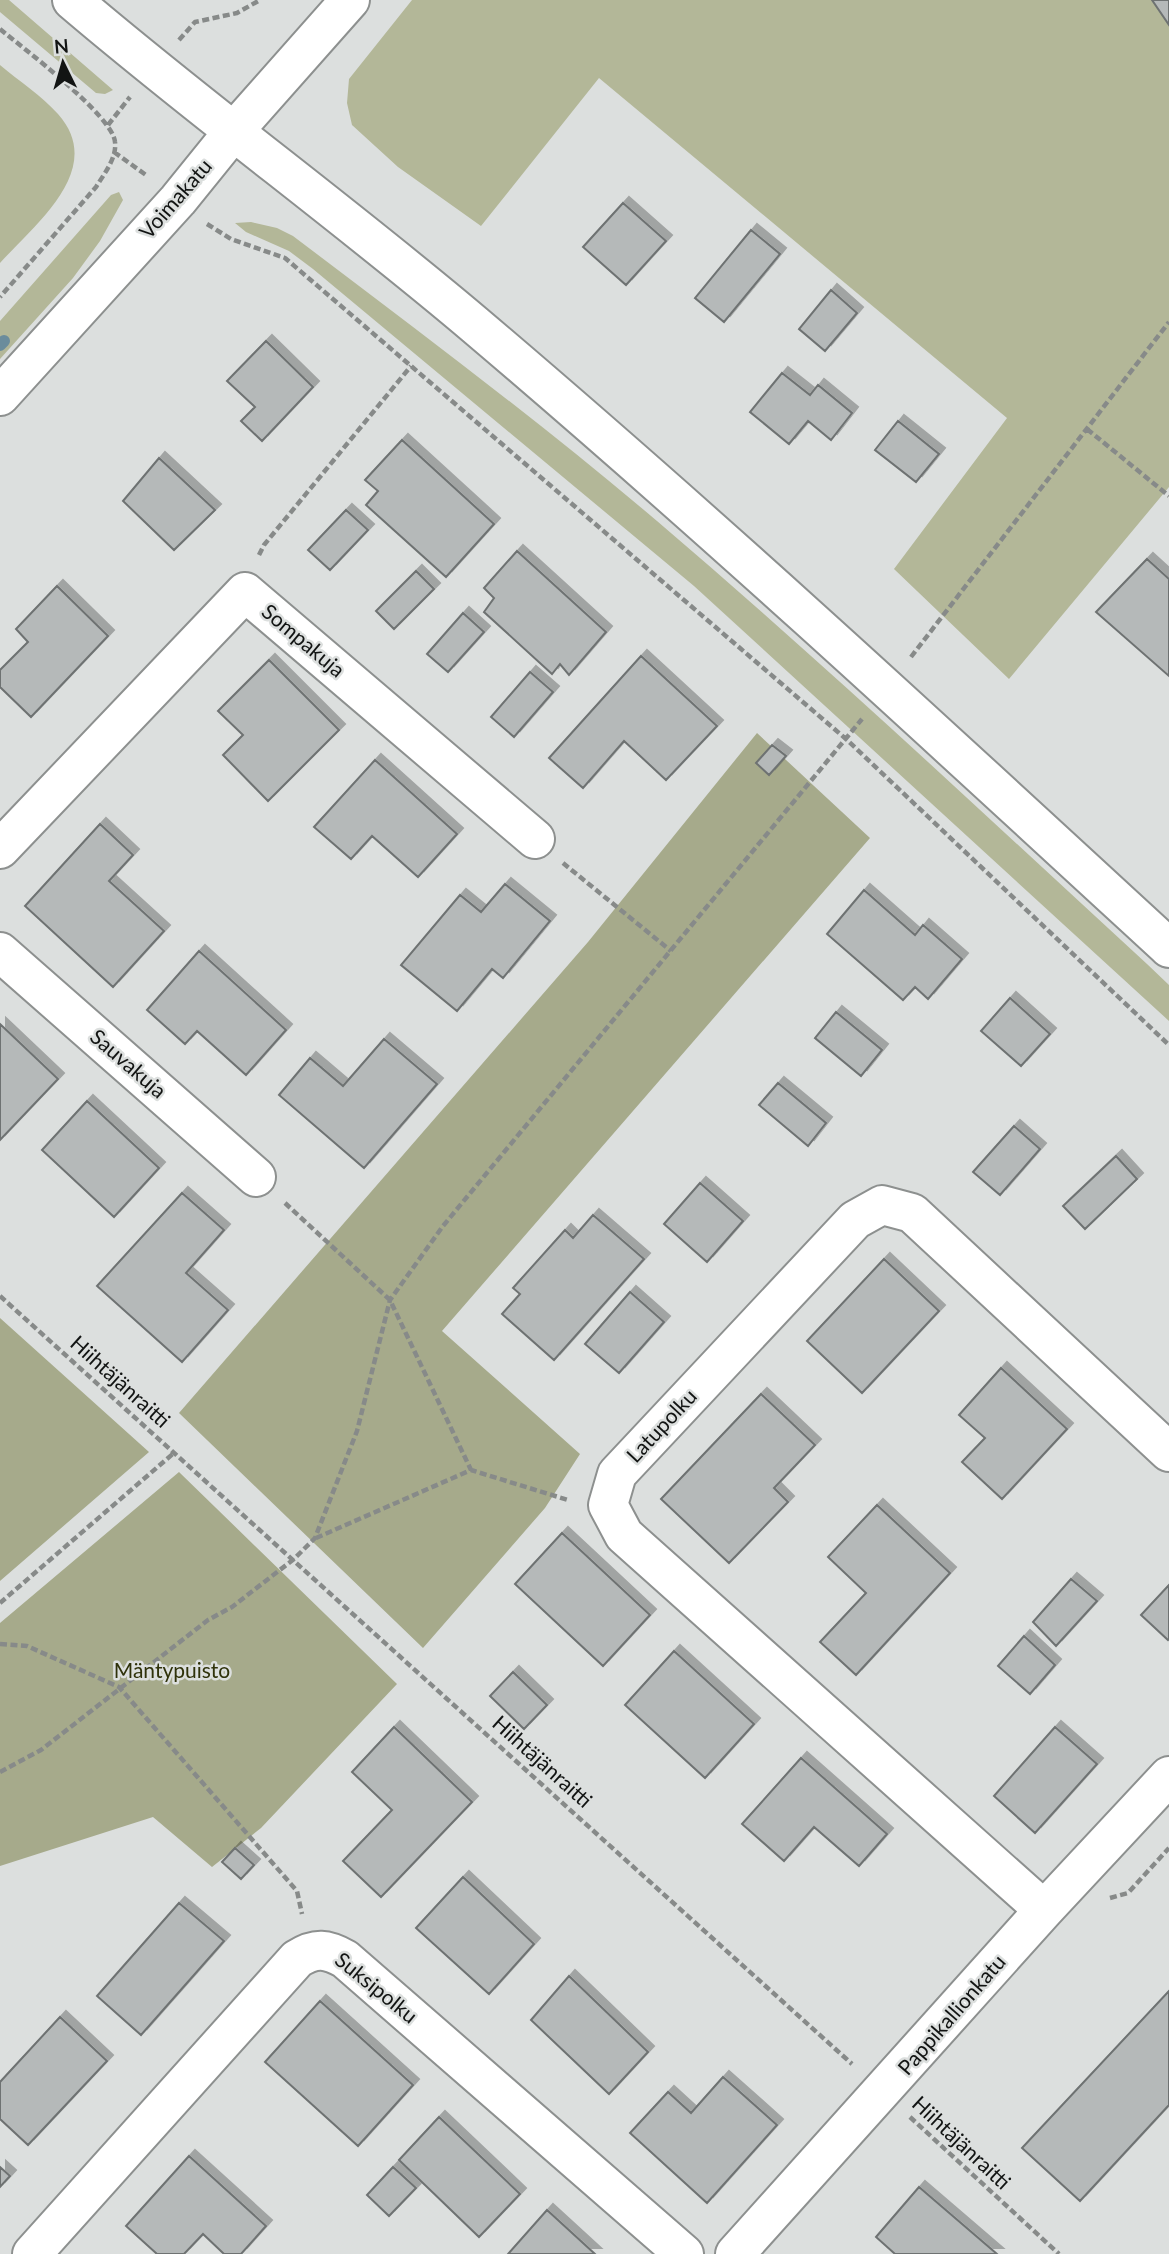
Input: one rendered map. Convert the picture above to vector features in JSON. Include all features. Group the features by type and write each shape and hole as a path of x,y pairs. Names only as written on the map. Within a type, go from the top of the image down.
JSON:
{"street":[{"path":"72,0 154,71 470,321 658,480 1169,948"},
{"name":"Voimakatu","path":"0,397 178,200 233,132 350,0"},
{"name":"Sompakuja","path":"0,849 244,592 535,839"},
{"name":"Sauvakuja","path":"0,952 256,1177"},
{"name":"Latupolku","path":"608,1506 617,1474 855,1220 882,1205 912,1213 1169,1452"},
{"path":"608,1506 624,1535 1044,1910"},
{"name":"Pappikallionkatu","path":"735,2254 1044,1910 1169,1776"},
{"name":"Suksipolku","path":"32,2254 297,1959 310,1950 328,1950 345,1959 684,2254"}],"path":[{"path":"184,34 202,18 237,13 260,0"},
{"path":"0,29 107,125 115,142 108,167 82,205 0,297"},
{"path":"107,125 124,104"},
{"path":"114,152 138,168"},
{"path":"215,231 285,258 846,739 1169,1045"},
{"path":"315,1538 357,1431 390,1300 443,1226 888,688 1169,323"},
{"path":"244,592 264,545 411,366"},
{"path":"1087,429 1169,496"},
{"path":"535,839 671,951"},
{"path":"256,1177 390,1300 471,1470"},
{"name":"Hiihtäjänraitti","path":"0,1296 294,1559 1059,2254"},
{"path":"0,1603 175,1452"},
{"path":"0,1772 41,1750 119,1687 294,1559 315,1538 471,1470 567,1500 608,1506"},
{"path":"0,1644 27,1646 119,1687 297,1891 310,1950"}],"green space":[{"path":"0,0 9,0 113,90 105,94 96,93 0,12"},
{"path":"412,0 1169,0 1169,487 1009,679 894,569 1007,418 599,78 481,226 398,167 352,125 347,103 349,79"},
{"path":"0,65 58,114 71,135 75,155 70,175 47,213 0,263"},
{"path":"119,192 123,200 100,241 73,278 0,359 0,321 111,195"},
{"path":"251,222 277,228 293,236 522,411 720,575 904,740 1169,985 1169,1021 694,586 313,269 289,251 246,232 235,223"},
{"path":"757,733 870,838 442,1331 580,1454 545,1508 423,1648 179,1413 588,942"},
{"path":"0,1318 149,1452 0,1581"},
{"name":"Mäntypuisto","path":"179,1472 397,1684 261,1828 212,1867 153,1817 0,1866 0,1623"}],"building":[{"path":"1152,0 1169,0 1169,25"},
{"path":"623,203 666,241 626,285 583,247"},
{"path":"751,230 780,254 724,322 695,298"},
{"path":"831,290 857,313 825,351 799,329"},
{"path":"266,341 313,387 262,441 241,421 255,407 227,381"},
{"path":"782,373 810,395 818,385 852,413 831,440 808,421 789,444 750,412"},
{"path":"898,421 939,454 916,482 875,450"},
{"path":"402,440 494,524 446,577 366,505 378,491 365,480"},
{"path":"159,458 215,510 174,550 123,501"},
{"path":"346,510 368,530 330,570 308,550"},
{"path":"517,551 606,632 569,675 560,664 552,674 484,612 494,598 484,588"},
{"path":"1147,559 1169,579 1169,676 1096,612"},
{"path":"416,571 434,589 394,629 376,611"},
{"path":"57,586 108,636 31,717 0,687 0,670 28,642 16,629"},
{"path":"463,613 484,632 448,672 427,654"},
{"path":"641,656 717,726 666,780 624,741 583,788 549,758"},
{"path":"269,660 339,730 268,801 223,755 243,735 218,711"},
{"path":"530,672 553,692 514,737 491,717"},
{"path":"772,745 786,756 769,775 756,763"},
{"path":"375,760 457,834 418,877 372,836 351,859 314,827"},
{"path":"100,824 133,855 109,881 164,931 113,987 25,906"},
{"path":"505,884 550,921 503,978 492,969 457,1011 401,965 460,895 481,912"},
{"path":"864,890 915,935 923,925 962,959 928,999 915,987 903,1000 827,934"},
{"path":"199,951 286,1030 246,1075 197,1031 185,1044 147,1010"},
{"path":"1010,998 1050,1034 1021,1066 981,1031"},
{"path":"836,1012 882,1050 861,1076 815,1038"},
{"path":"0,1024 58,1079 0,1140"},
{"path":"384,1039 437,1084 364,1168 279,1095 310,1058 343,1086"},
{"path":"778,1083 826,1123 808,1146 759,1105"},
{"path":"87,1101 159,1168 114,1217 42,1150"},
{"path":"1014,1126 1040,1149 1000,1195 973,1172"},
{"path":"1116,1156 1137,1179 1085,1229 1063,1206"},
{"path":"700,1183 743,1221 707,1262 664,1224"},
{"path":"182,1193 224,1230 186,1273 228,1310 182,1362 97,1286"},
{"path":"593,1215 644,1259 554,1360 502,1314 520,1294 513,1288 565,1230 573,1238"},
{"path":"884,1259 939,1311 862,1393 807,1341"},
{"path":"630,1292 664,1322 619,1373 585,1344"},
{"path":"1001,1368 1067,1429 1002,1499 962,1462 985,1438 959,1415"},
{"path":"761,1394 815,1445 774,1488 788,1502 729,1563 661,1499"},
{"path":"877,1505 950,1573 856,1675 820,1642 866,1593 828,1557"},
{"path":"562,1533 650,1615 603,1666 515,1584"},
{"path":"1071,1579 1097,1601 1056,1646 1033,1622"},
{"path":"1169,1585 1169,1639 1168,1640 1141,1615"},
{"path":"1024,1636 1055,1665 1030,1694 998,1666"},
{"path":"674,1651 754,1724 705,1778 625,1705"},
{"path":"513,1672 547,1705 524,1729 490,1696"},
{"path":"394,1727 472,1802 381,1897 343,1861 392,1810 352,1772"},
{"path":"1055,1727 1097,1764 1035,1833 994,1796"},
{"path":"801,1758 887,1834 859,1866 814,1827 784,1861 742,1824"},
{"path":"235,1848 254,1865 241,1879 222,1862"},
{"path":"463,1877 534,1944 489,1994 416,1928"},
{"path":"179,1903 224,1941 141,2035 97,1996"},
{"path":"569,1976 648,2052 609,2094 531,2020"},
{"path":"1169,1991 1169,2105 1080,2201 1022,2148"},
{"path":"320,2001 413,2085 358,2146 265,2062"},
{"path":"60,2017 107,2061 28,2145 0,2119 0,2082"},
{"path":"723,2077 777,2125 707,2203 630,2133 668,2092 691,2113"},
{"path":"439,2117 520,2194 479,2237 399,2160"},
{"path":"189,2156 266,2226 241,2254 224,2254 203,2234 184,2254 157,2254 126,2226"},
{"path":"0,2167 10,2176 0,2187"},
{"path":"393,2167 416,2188 389,2216 367,2195"},
{"path":"919,2187 997,2254 895,2254 876,2237"},
{"path":"547,2210 595,2254 508,2254"}],"waterway":[{"path":"0,345 4,341"}]}
